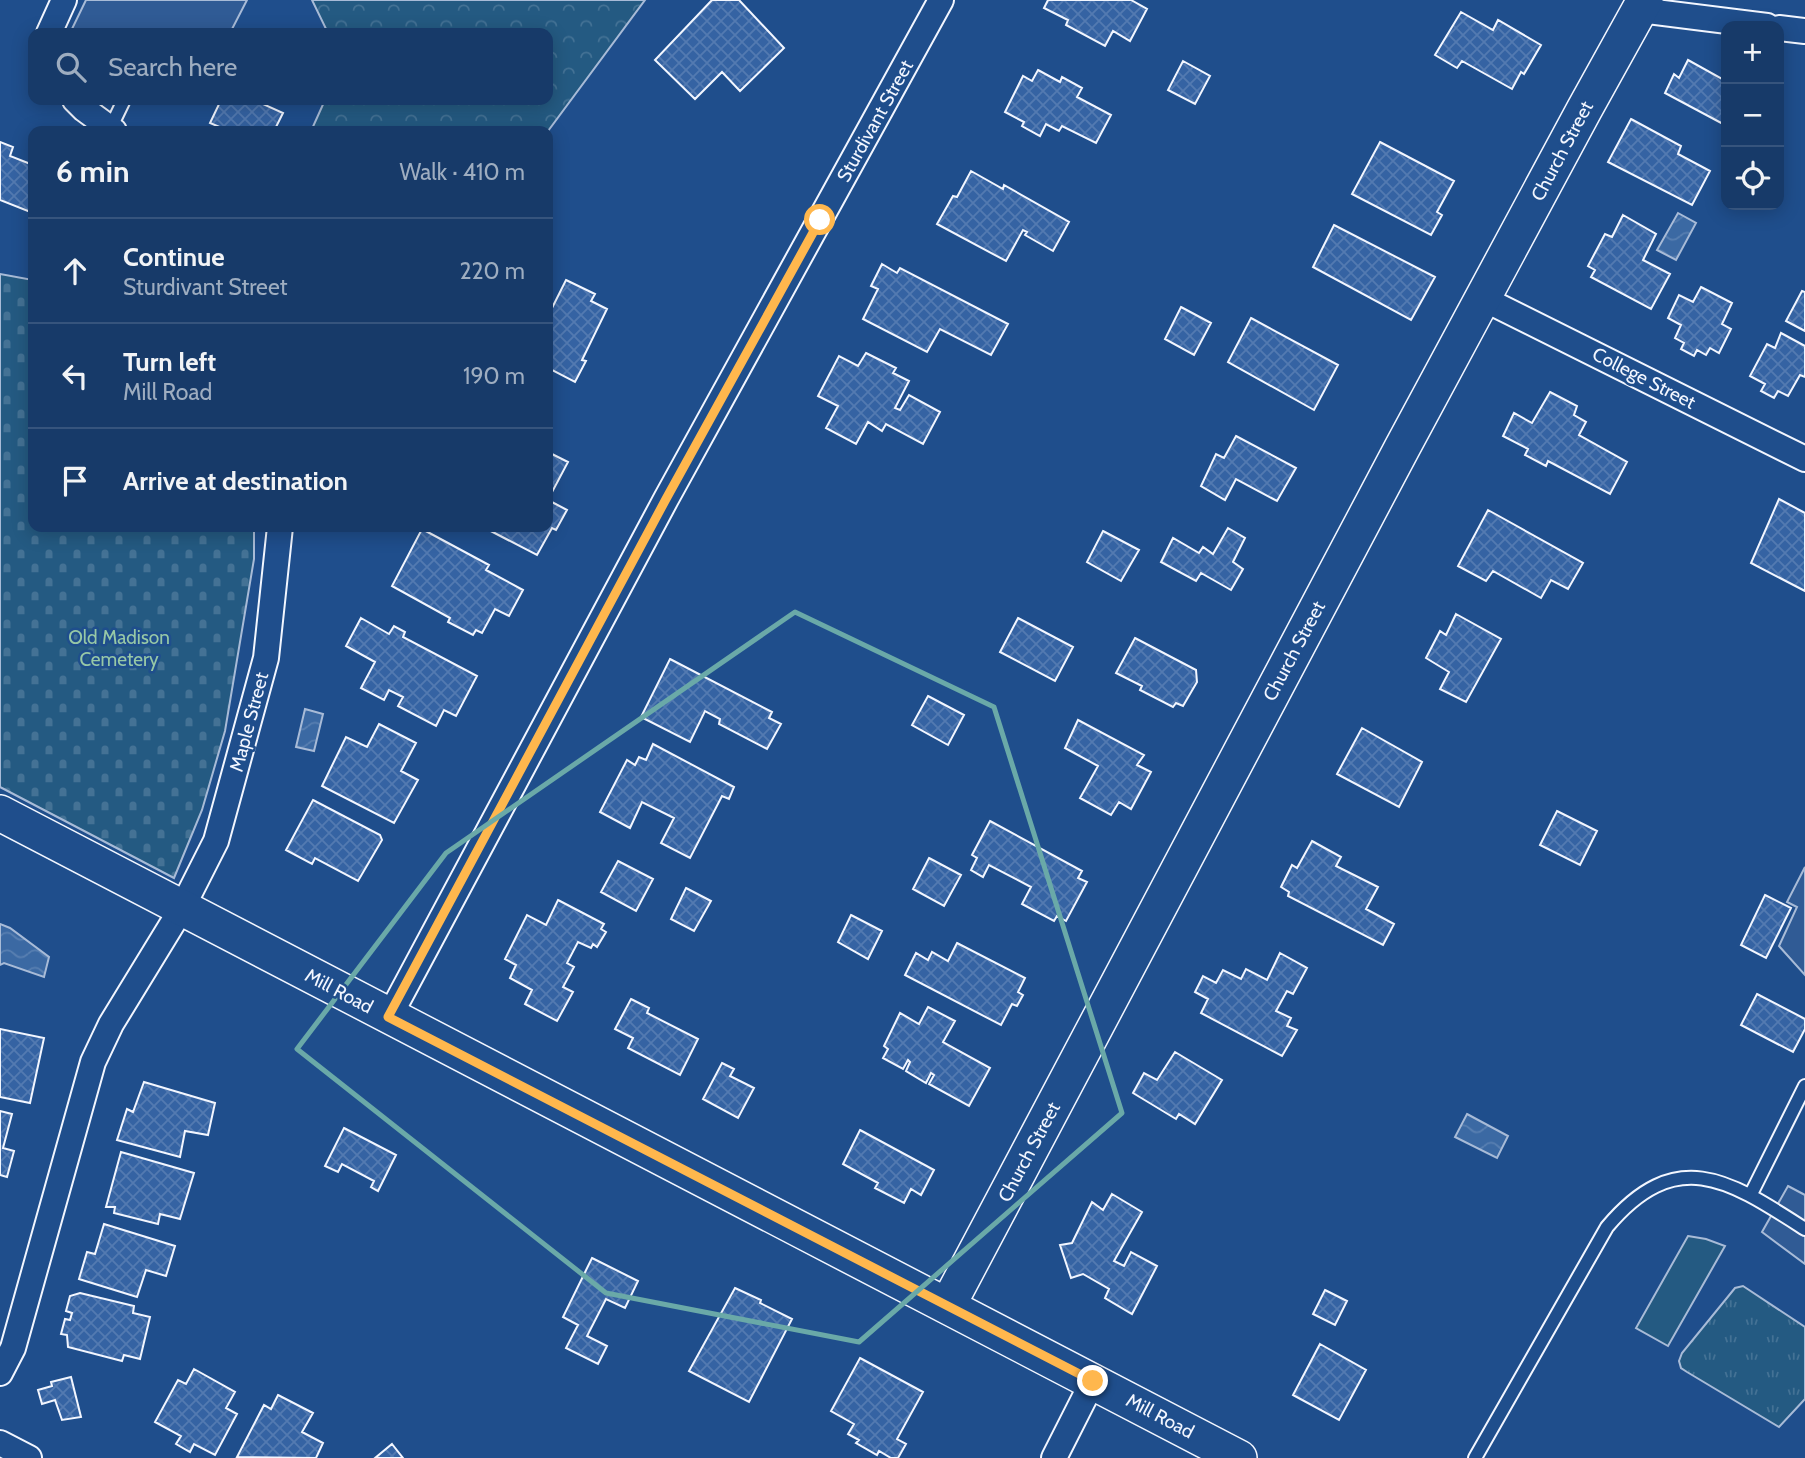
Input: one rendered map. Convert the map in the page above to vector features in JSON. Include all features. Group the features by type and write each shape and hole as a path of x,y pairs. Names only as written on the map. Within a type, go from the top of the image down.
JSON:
{"street":[{"path":"51,28 64,0"},
{"name":"Sturdivant Street","path":"388,1017 660,511 942,0"},
{"path":"1643,5 1737,21"},
{"name":"Church Street","path":"948,1305 1482,298 1643,5"},
{"path":"1784,29 1805,31"},
{"path":"80,105 107,126"},
{"name":"College Street","path":"1482,298 1805,459"},
{"name":"Maple Street","path":"0,1373 13,1348 93,1062 111,1024 182,908 216,841 263,670 277,576 280,532"},
{"name":"Mill Road","path":"0,813 1239,1458"},
{"path":"1054,1458 1093,1381"},
{"path":"0,1443 29,1458"}],"lane":[{"path":"114,126 122,105"},
{"path":"1751,1194 1805,1086"},
{"path":"1475,1458 1607,1227 1625,1206 1646,1190 1677,1177 1712,1178 1751,1194 1805,1229"}],"highlighted area":[{"path":"795,612 994,707 1122,1113 859,1342 606,1293 297,1049 446,853"}],"green space":[{"path":"312,0 645,0 552,126 313,126 323,105 553,105 553,28 326,28"},
{"name":"Old Madison Cemetery","path":"0,274 28,279 28,532 254,532 254,559 225,731 202,810 174,878 0,787"},
{"path":"1688,1236 1725,1246 1668,1346 1636,1328"},
{"path":"1743,1286 1805,1327 1805,1399 1779,1427 1687,1372 1681,1368 1679,1361 1682,1353 1735,1288"}],"shaded area":[{"path":"86,0 247,0 233,28 72,28"},
{"path":"1805,867 1805,975 1779,946 1797,907 1787,902"},
{"path":"1788,1186 1805,1195 1805,1264 1762,1232"}],"water":[{"path":"1678,213 1696,223 1676,260 1657,250"},
{"path":"305,709 323,714 314,751 296,747"},
{"path":"0,924 10,928 49,957 44,977 4,963 0,965"},
{"path":"1467,1114 1508,1136 1497,1158 1455,1137"}],"building":[{"path":"712,0 739,0 784,48 740,91 722,72 695,99 655,60"},
{"path":"1048,0 1131,0 1147,9 1130,41 1113,31 1105,46 1066,25 1068,20 1044,8"},
{"path":"1461,12 1493,30 1498,20 1541,45 1512,89 1462,61 1457,68 1435,55"},
{"path":"1688,60 1721,78 1721,123 1665,93 1674,74 1679,78"},
{"path":"1183,61 1210,76 1195,104 1168,90"},
{"path":"1038,70 1060,82 1062,77 1082,88 1077,97 1111,115 1096,143 1062,126 1059,131 1046,124 1040,136 1022,126 1024,122 1005,112 1023,76 1032,81"},
{"path":"219,105 265,105 283,113 276,126 217,126 210,123"},
{"path":"1631,119 1681,146 1678,154 1710,171 1692,205 1608,162"},
{"path":"0,142 13,147 10,156 28,163 28,211 0,200"},
{"path":"1380,142 1454,181 1437,212 1442,215 1431,235 1352,194"},
{"path":"971,171 1003,189 1004,185 1069,222 1053,251 1025,235 1027,232 1023,230 1006,261 937,224 953,196 957,197"},
{"path":"1623,215 1656,234 1643,260 1670,274 1651,309 1591,277 1595,270 1588,266 1605,234 1612,237"},
{"path":"1334,225 1435,277 1411,320 1313,267"},
{"path":"882,264 897,273 900,268 1008,324 991,355 940,329 927,352 863,319 878,289 871,286"},
{"path":"566,280 595,294 591,301 607,309 582,360 586,361 575,382 553,371 553,306"},
{"path":"1701,287 1732,303 1722,324 1731,329 1719,353 1710,348 1706,355 1697,350 1694,356 1681,349 1684,343 1675,338 1681,325 1668,318 1679,295 1693,302"},
{"path":"1802,291 1805,292 1805,331 1786,321"},
{"path":"1181,307 1211,323 1194,355 1165,339"},
{"path":"1251,318 1338,365 1314,410 1228,362"},
{"path":"1781,333 1805,346 1805,377 1800,375 1788,396 1778,391 1774,398 1761,391 1765,384 1750,376 1767,344 1775,348"},
{"path":"866,353 896,368 893,373 909,381 895,408 900,410 909,395 940,412 923,444 886,424 882,431 868,422 856,444 826,428 838,406 818,396 839,356 858,366"},
{"path":"1550,392 1577,406 1574,415 1586,422 1579,435 1627,462 1610,494 1548,461 1546,466 1525,455 1528,449 1503,436 1514,413 1532,423"},
{"path":"1236,436 1296,468 1277,501 1236,479 1225,500 1201,486 1216,454 1224,458"},
{"path":"553,454 568,462 553,490"},
{"path":"1779,499 1805,513 1805,591 1751,563"},
{"path":"553,503 567,510 556,530 553,528"},
{"path":"1488,510 1583,563 1568,589 1551,580 1541,598 1493,571 1486,581 1458,566"},
{"path":"1228,528 1245,538 1233,562 1243,569 1231,590 1201,573 1196,581 1161,562 1173,538 1199,553 1203,547 1213,554"},
{"path":"1103,531 1139,550 1121,581 1087,562"},
{"path":"420,532 428,532 489,565 486,570 523,590 509,616 495,609 482,633 476,630 473,635 448,622 450,618 392,586"},
{"path":"493,532 550,532 537,555"},
{"path":"1456,614 1501,639 1466,702 1440,689 1449,672 1426,658 1440,631 1446,635"},
{"path":"361,618 389,634 394,626 405,632 403,637 477,676 456,716 444,710 436,726 398,706 403,697 389,690 384,700 361,688 375,662 346,646"},
{"path":"1018,618 1073,647 1055,681 1000,652"},
{"path":"1135,638 1196,670 1197,682 1183,706 1176,703 1173,707 1140,690 1142,686 1116,673"},
{"path":"670,659 772,712 769,718 781,724 767,749 719,724 720,719 705,711 690,742 641,717"},
{"path":"928,696 964,715 948,745 912,725"},
{"path":"1078,720 1144,755 1137,765 1151,772 1131,809 1119,802 1111,815 1080,798 1098,766 1065,748"},
{"path":"379,724 416,743 401,771 418,780 394,823 322,786 346,737 367,747"},
{"path":"1362,728 1422,762 1399,807 1337,774"},
{"path":"653,744 734,787 729,799 722,796 690,858 661,843 674,818 642,802 630,828 600,812 627,760 635,765 639,757 646,760"},
{"path":"313,800 380,835 382,840 358,881 315,858 312,864 286,850"},
{"path":"1557,811 1597,831 1580,865 1540,845"},
{"path":"990,821 1082,871 1078,878 1087,882 1066,921 1057,916 1054,921 1022,904 1031,887 989,865 983,877 971,870 977,858 972,855"},
{"path":"1312,841 1341,857 1336,866 1378,887 1366,909 1394,924 1383,945 1288,896 1289,892 1281,887 1292,865 1297,868"},
{"path":"929,858 961,875 944,906 913,889"},
{"path":"618,861 653,879 636,911 601,892"},
{"path":"686,888 711,901 694,931 671,919"},
{"path":"1765,895 1791,908 1766,958 1741,945"},
{"path":"558,900 604,924 601,929 606,932 597,947 593,944 591,948 578,942 567,963 574,967 563,987 573,992 557,1021 525,1004 532,990 510,978 516,965 505,959 527,915 546,925"},
{"path":"851,915 882,931 868,959 838,942"},
{"path":"957,943 1025,978 1018,992 1023,995 1017,1006 1012,1004 1001,1025 905,975 916,953 928,960 932,952 948,961"},
{"path":"1280,953 1307,968 1293,994 1287,991 1276,1011 1291,1018 1287,1026 1297,1030 1282,1056 1201,1013 1208,999 1195,992 1203,976 1216,983 1223,970 1241,979 1246,969 1267,980"},
{"path":"1757,994 1805,1019 1805,1029 1793,1052 1741,1025"},
{"path":"631,999 649,1008 647,1013 698,1039 680,1075 628,1048 633,1038 615,1029"},
{"path":"928,1007 955,1021 943,1042 990,1068 969,1106 929,1084 934,1075 931,1073 926,1083 906,1071 910,1062 908,1060 903,1069 883,1058 888,1049 884,1046 900,1013 919,1024"},
{"path":"0,1029 44,1038 30,1103 0,1097"},
{"path":"1175,1052 1222,1080 1195,1124 1179,1114 1176,1119 1133,1093 1144,1073 1157,1080"},
{"path":"722,1063 734,1069 730,1076 754,1088 738,1118 703,1099"},
{"path":"144,1082 215,1103 208,1135 185,1131 180,1157 117,1140 127,1109 133,1112"},
{"path":"0,1111 12,1114 3,1148 14,1151 7,1177 0,1175"},
{"path":"344,1128 396,1155 378,1191 371,1187 374,1181 342,1164 338,1172 325,1166"},
{"path":"860,1130 934,1170 921,1195 911,1189 904,1203 875,1188 878,1183 843,1164"},
{"path":"121,1152 194,1173 180,1219 160,1214 158,1224 114,1213 115,1207 106,1207"},
{"path":"1112,1194 1142,1212 1114,1261 1124,1266 1131,1252 1157,1266 1132,1314 1105,1298 1109,1289 1083,1274 1071,1278 1060,1245 1072,1243 1092,1202 1103,1210"},
{"path":"104,1224 175,1246 166,1276 146,1270 137,1297 79,1279 87,1252 95,1254"},
{"path":"592,1258 638,1281 625,1308 606,1299 587,1336 607,1346 598,1364 566,1348 578,1325 563,1317"},
{"path":"735,1288 792,1319 749,1402 689,1371"},
{"path":"1325,1290 1347,1301 1335,1325 1313,1314"},
{"path":"80,1293 134,1306 133,1313 150,1317 140,1359 124,1355 122,1361 68,1347 67,1335 61,1334 65,1319 70,1320 72,1313 66,1311 70,1296"},
{"path":"1320,1344 1366,1370 1339,1420 1293,1395"},
{"path":"860,1358 923,1392 897,1439 906,1444 898,1458 891,1458 879,1451 877,1455 856,1443 859,1440 848,1434 854,1424 831,1411"},
{"path":"194,1369 235,1392 226,1408 237,1414 215,1455 194,1444 190,1452 176,1444 181,1436 155,1422 178,1380 186,1384"},
{"path":"71,1377 81,1417 62,1420 55,1400 42,1404 38,1390 52,1386 51,1382"},
{"path":"278,1395 313,1413 302,1432 323,1443 316,1458 237,1457 264,1405 271,1409"},
{"path":"392,1444 403,1458 375,1458"}],"route":[{"path":"820,220 666,499 388,1017 1093,1381"}]}
